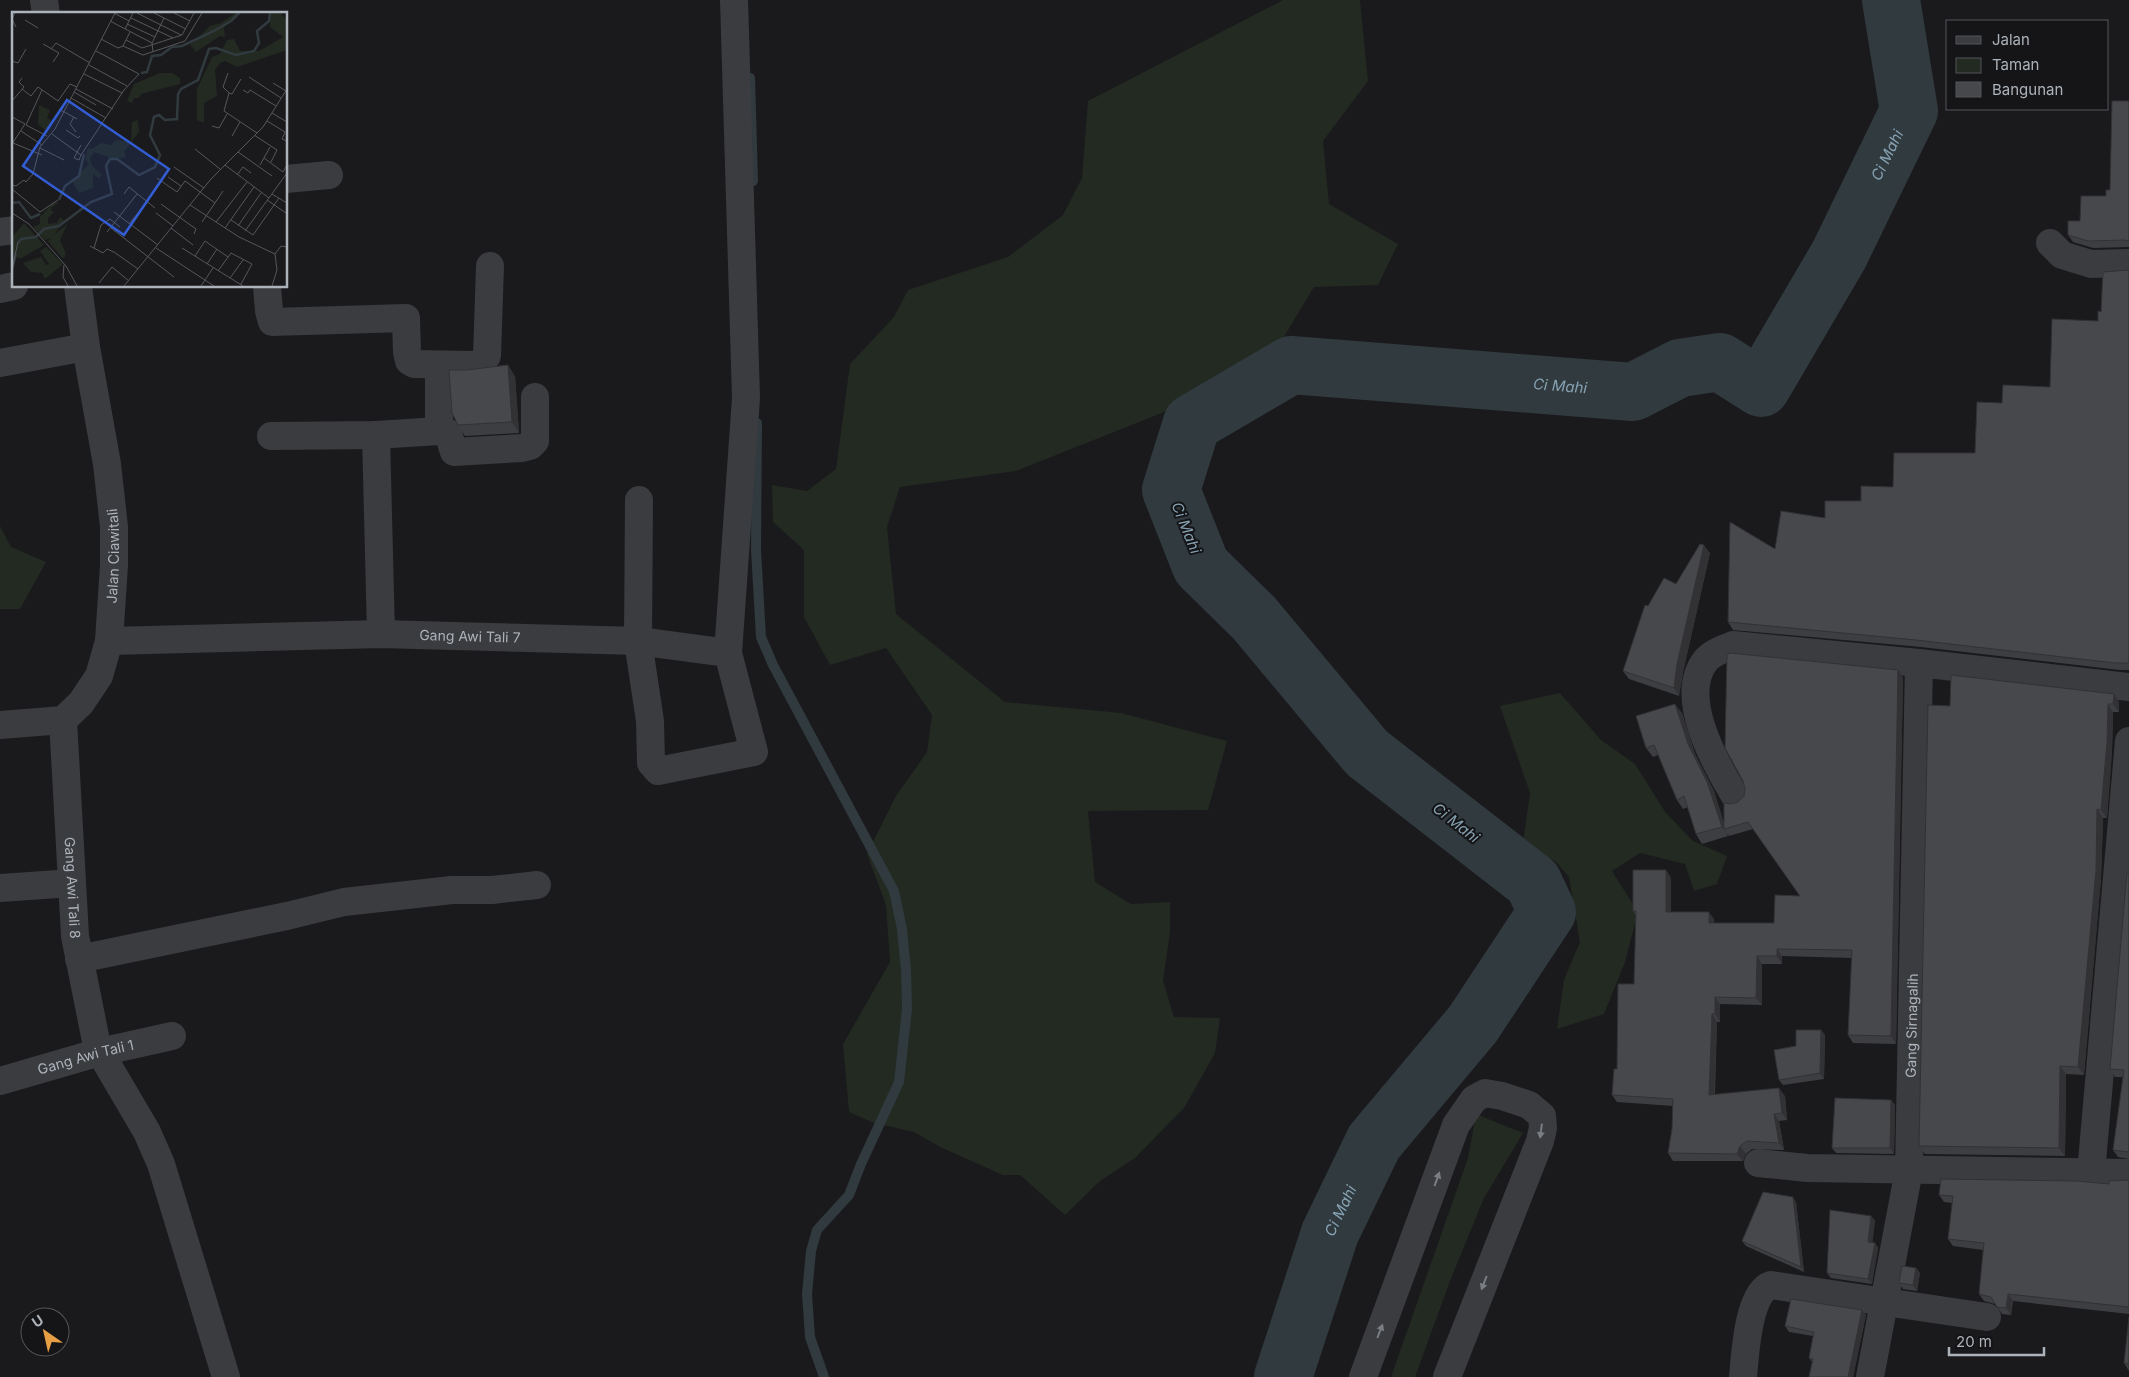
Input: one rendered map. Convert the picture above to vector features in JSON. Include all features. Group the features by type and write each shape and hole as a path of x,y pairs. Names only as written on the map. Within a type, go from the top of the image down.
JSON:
{"street":[{"path":"638,500 638,641 650,721 651,763 653,768 658,772 754,752 728,653 746,398 734,0"},
{"path":"288,179 329,175"},
{"path":"2050,243 2062,255 2091,264 2129,263"},
{"path":"267,288 272,322 406,318 407,352 410,361 414,364 476,365 487,356 490,266"},
{"name":"Jalan Ciawitali","path":"63,720 81,702 99,676 109,642 114,565 114,527 107,464 86,347 78,288"},
{"path":"0,363 86,347"},
{"path":"439,365 439,431"},
{"path":"271,436 376,435 439,431 448,433 454,452 522,448 530,446 535,441 534,397"},
{"path":"376,435 381,634"},
{"name":"Gang Awi Tali 7","path":"109,642 381,634 638,641 728,653"},
{"path":"1734,796 1721,773 1701,725 1695,700 1696,684 1701,668 1707,658 1719,650 1733,645 1919,663 2129,687"},
{"name":"Gang Sirnagalih","path":"1870,1377 1886,1302 1909,1170 1919,663"},
{"path":"0,725 63,720"},
{"name":"Gang Awi Tali 8","path":"63,720 75,936 96,1041 100,1052 147,1132 161,1164 226,1377"},
{"path":"2091,1173 2129,741"},
{"path":"0,888 72,883"},
{"path":"80,959 344,902 452,890 492,890 537,885"},
{"name":"Gang Awi Tali 1","path":"0,1081 100,1052 172,1036"},
{"path":"1363,1377 1456,1125 1474,1098 1485,1093 1502,1096 1529,1105 1542,1116 1543,1128 1540,1141 1447,1377"},
{"path":"1758,1162 1807,1168 2129,1173"},
{"path":"1743,1377 1748,1331 1755,1304 1765,1286 1771,1285 1987,1317"}],"green space":[{"path":"1283,0 1360,0 1368,81 1323,141 1329,204 1398,244 1378,285 1314,287 1262,373 1016,471 900,487 887,527 896,614 1005,702 1121,713 1227,741 1208,810 1088,811 1095,882 1131,904 1170,902 1170,932 1163,981 1174,1017 1220,1018 1215,1053 1184,1108 1135,1158 1100,1181 1065,1215 1020,1175 1003,1175 940,1147 914,1132 874,1123 849,1112 843,1044 890,962 886,905 867,854 896,796 927,752 932,715 886,648 830,665 804,617 804,550 773,522 772,485 807,491 836,469 850,364 894,317 908,290 1008,257 1063,215 1082,178 1088,101"},
{"path":"0,526 11,547 46,562 20,609 0,609"},
{"path":"1560,693 1601,740 1635,764 1666,813 1693,841 1727,856 1717,884 1694,891 1685,864 1640,853 1612,871 1638,912 1625,962 1604,1014 1557,1029 1564,980 1580,942 1569,877 1556,862 1523,843 1530,793 1500,706"},
{"path":"1476,1114 1523,1133 1484,1198 1450,1281 1415,1377 1391,1377 1468,1158"}],"building":[{"path":"2112,101 2129,101 2129,241 2088,241 2068,235 2068,221 2080,221 2081,196 2106,196 2106,190 2110,190"},
{"path":"2129,270 2129,663 1728,622 1730,522 1775,549 1781,511 1825,518 1825,501 1861,501 1861,486 1893,487 1894,453 1975,453 1977,402 2002,403 2003,385 2050,387 2052,319 2098,321 2098,311 2101,312 2103,272"},
{"path":"508,365 512,422 458,425 452,413 449,370 467,370"},
{"path":"1700,544 1704,545 1677,664 1674,688 1623,671 1645,605 1648,606 1664,578 1676,584"},
{"path":"1730,653 1898,670 1891,1036 1848,1035 1852,950 1777,949 1777,956 1757,956 1756,998 1715,997 1715,1014 1712,1014 1709,1095 1779,1088 1782,1113 1774,1114 1779,1143 1747,1141 1740,1146 1737,1154 1668,1153 1672,1129 1673,1099 1612,1095 1614,1069 1617,1069 1618,984 1634,984 1636,911 1633,911 1633,870 1666,870 1666,912 1709,912 1709,923 1774,923 1775,895 1800,896 1748,822 1724,829 1724,803 1738,802 1744,796 1745,789 1743,781 1725,748 1727,655"},
{"path":"1951,675 2114,694 2113,704 2108,704 2107,743 2101,810 2097,809 2096,870 2078,1067 2060,1066 2059,1148 1919,1146 1928,705 1950,706"},
{"path":"1675,704 1688,744 1707,782 1722,827 1696,834 1684,796 1677,800 1654,745 1646,748 1636,716"},
{"path":"2127,872 2129,873 2129,1152 2113,1150 2124,1070 2110,1069"},
{"path":"1796,1030 1821,1030 1820,1073 1779,1080 1774,1050 1796,1046"},
{"path":"1835,1098 1891,1100 1890,1148 1832,1148"},
{"path":"1941,1179 2076,1181 2109,1184 2109,1181 2129,1180 2129,1307 2008,1294 2006,1308 1997,1307 1991,1297 1979,1294 1984,1243 1948,1239 1953,1196 1939,1195"},
{"path":"1763,1192 1793,1197 1801,1267 1742,1241"},
{"path":"1830,1210 1871,1216 1868,1242 1875,1243 1868,1279 1827,1273"},
{"path":"1902,1266 1916,1268 1913,1285 1899,1283"},
{"path":"1791,1299 1862,1310 1848,1377 1809,1377 1813,1359 1809,1358 1814,1332 1785,1326"},
{"path":"2129,1317 2129,1364 2124,1363"}],"waterway":[{"name":"Ci Mahi","path":"1283,1377 1330,1233 1374,1142 1473,1024 1547,912 1533,882 1367,753 1254,618 1201,566 1171,490 1192,423 1291,365 1633,392 1680,368 1720,362 1761,388 1839,255 1909,111 1891,0"},
{"path":"750,78 753,181"},
{"path":"757,423 756,550 761,637 773,665 894,891 902,929 906,971 907,1009 899,1082 861,1164 849,1195 817,1230 811,1251 807,1294 810,1337 824,1377"}]}
